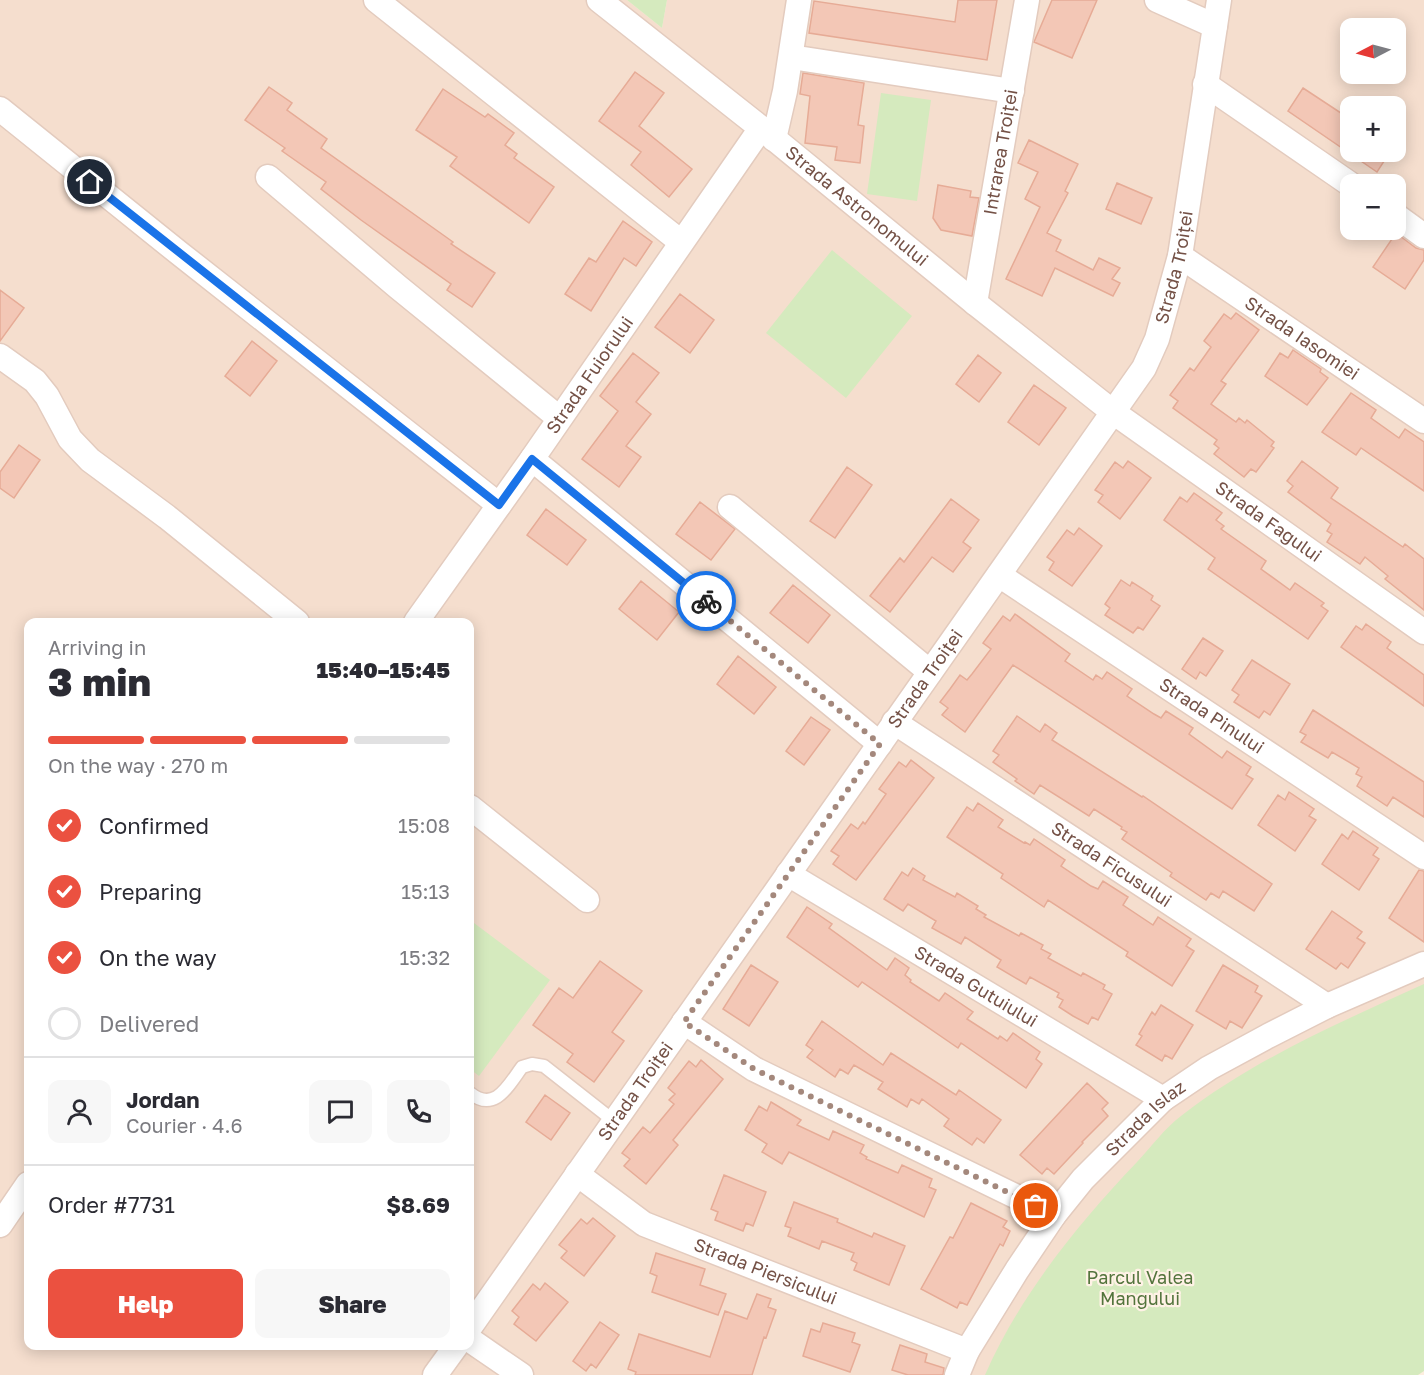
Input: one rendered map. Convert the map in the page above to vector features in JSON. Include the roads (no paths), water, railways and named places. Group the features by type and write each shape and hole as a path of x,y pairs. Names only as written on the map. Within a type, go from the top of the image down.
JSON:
{"street":[{"path":"376,0 681,242"},
{"name":"Strada Astronomului","path":"599,0 1113,412"},
{"path":"767,133 785,92 799,0"},
{"name":"Intrarea Troiței","path":"975,303 1027,0"},
{"path":"1157,0 1215,26"},
{"name":"Strada Troiței","path":"474,1321 1144,368 1157,339 1180,256 1219,0"},
{"path":"804,59 1011,91"},
{"path":"1205,84 1340,177"},
{"path":"0,109 499,505"},
{"name":"Strada Fuiorului","path":"419,618 532,459 681,242 767,133"},
{"path":"268,177 559,418"},
{"path":"1406,224 1424,236"},
{"name":"Strada Iasomiei","path":"1180,256 1424,421"},
{"path":"0,356 35,381 47,396 70,439 90,460 167,517 292,618"},
{"name":"Strada Fagului","path":"1113,412 1424,632"},
{"path":"532,459 880,744"},
{"path":"730,507 930,672"},
{"name":"Strada Pinului","path":"999,575 1424,858"},
{"name":"Strada Ficusului","path":"894,722 1327,1006"},
{"path":"474,810 587,900"},
{"name":"Strada Gutuiului","path":"788,874 1163,1099"},
{"name":"Strada Islaz","path":"957,1375 967,1351 1054,1215 1083,1179 1163,1099 1209,1068 1327,1006 1424,964"},
{"path":"684,1022 754,1069 1054,1215"},
{"name":"Strada Piersicului","path":"577,1174 644,1224 967,1351"},
{"path":"1,1220 24,1189"},
{"path":"474,1343 521,1375"},
{"path":"435,1375 453,1350"}],"lane":[{"path":"474,1096 478,1099 491,1100 503,1093 522,1067 537,1065 551,1070 614,1121"}],"park label":[{"name":"Parcul Valea Mangului","path":"1140,1288"}]}
